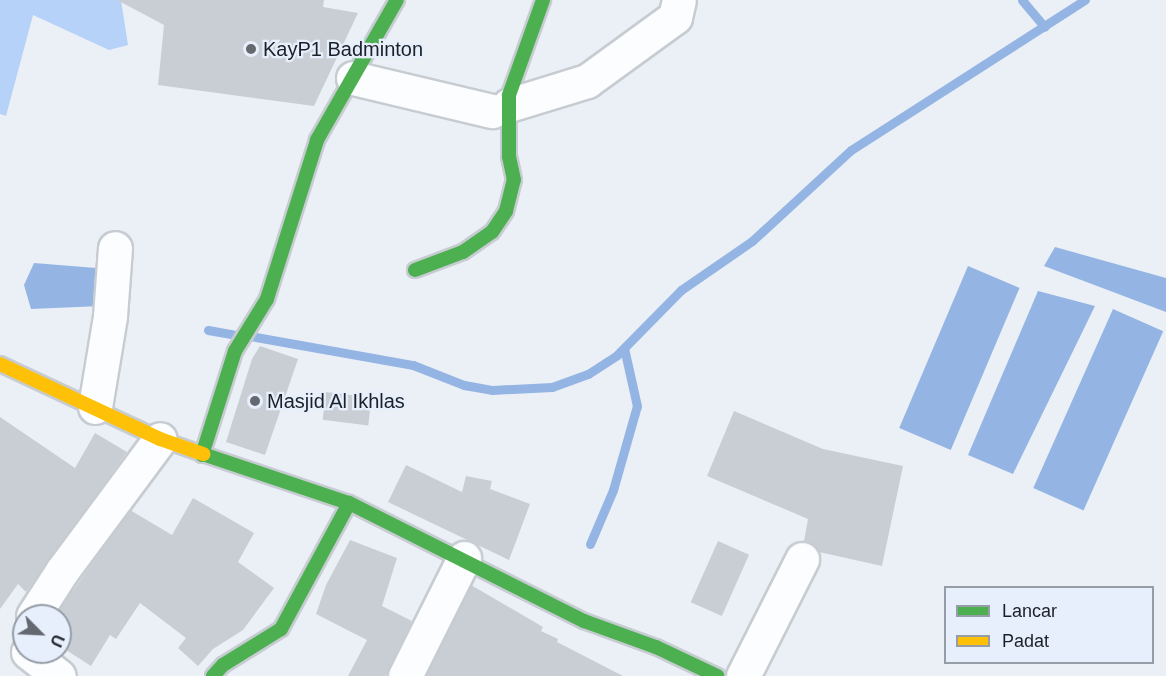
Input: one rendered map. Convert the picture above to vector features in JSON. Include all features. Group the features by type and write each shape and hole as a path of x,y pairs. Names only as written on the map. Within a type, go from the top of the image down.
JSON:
{"street":[{"path":"202,454 235,351 267,299 317,140 397,0"},
{"path":"415,270 463,252 492,232 506,211 514,180 501,108 543,0"},
{"path":"353,78 501,108 587,81 675,17 679,0"},
{"path":"95,407 110,316 115,248"},
{"path":"0,364 160,439 349,503 464,558 584,621 656,647 717,676"},
{"path":"41,604 62,571 160,439"},
{"path":"213,676 223,665 281,629 349,503"},
{"path":"405,676 464,558"},
{"path":"742,676 802,559"},
{"path":"44,664 59,676"}],"shaded area":[{"path":"0,0 121,0 128,45 109,50 33,15 6,116 0,114"},
{"path":"1055,247 1166,278 1166,312 1044,266"},
{"path":"34,263 96,268 101,306 31,309 24,285"},
{"path":"968,266 1020,288 951,450 899,428"},
{"path":"1038,291 1095,306 1013,474 968,455"},
{"path":"1113,309 1163,331 1084,510 1033,488"}],"building":[{"name":"KayP1 Badminton","path":"117,0 324,0 323,7 358,13 314,106 158,85 164,25"},
{"name":"Masjid Al Ikhlas","path":"260,346 298,359 265,455 226,442 252,359"},
{"path":"326,392 372,398 368,425 323,420"},
{"path":"734,411 823,449 903,466 882,566 819,552 804,541 808,519 707,476"},
{"path":"0,417 75,468 95,433 127,452 26,592 18,584 0,609"},
{"path":"406,465 462,492 466,476 492,481 490,489 530,504 509,560 388,502"},
{"path":"193,498 254,533 238,562 274,588 243,630 213,649 198,666 178,648 186,638 140,603 116,639 110,635 91,666 72,654 72,604 63,604 130,510 172,535"},
{"path":"350,540 397,558 382,606 412,621 386,676 348,676 367,640 316,614 326,585"},
{"path":"718,541 749,555 722,616 691,602"},
{"path":"471,585 543,627 541,631 558,639 557,642 623,676 426,676"}],"waterway":[{"path":"1022,0 1045,27"},
{"path":"250,336 413,365 464,385 492,390 552,387 588,374 617,355 681,290 752,241 851,150 1085,0"},
{"path":"208,330 236,335"},
{"path":"590,544 613,490 637,406 624,348"}],"traffic: fast":[{"path":"202,455 235,351 267,299 317,140 397,0"},
{"path":"415,270 463,252 492,232 506,211 514,180 509,156 509,95 543,0"},
{"path":"203,454 349,503 584,621 656,647 717,676"},
{"path":"213,676 223,665 281,629 349,503"}],"traffic: slow":[{"path":"0,364 160,439 203,454"}],"place":[{"name":"KayP1 Badminton","path":"251,49"},
{"name":"Masjid Al Ikhlas","path":"255,401"}]}
